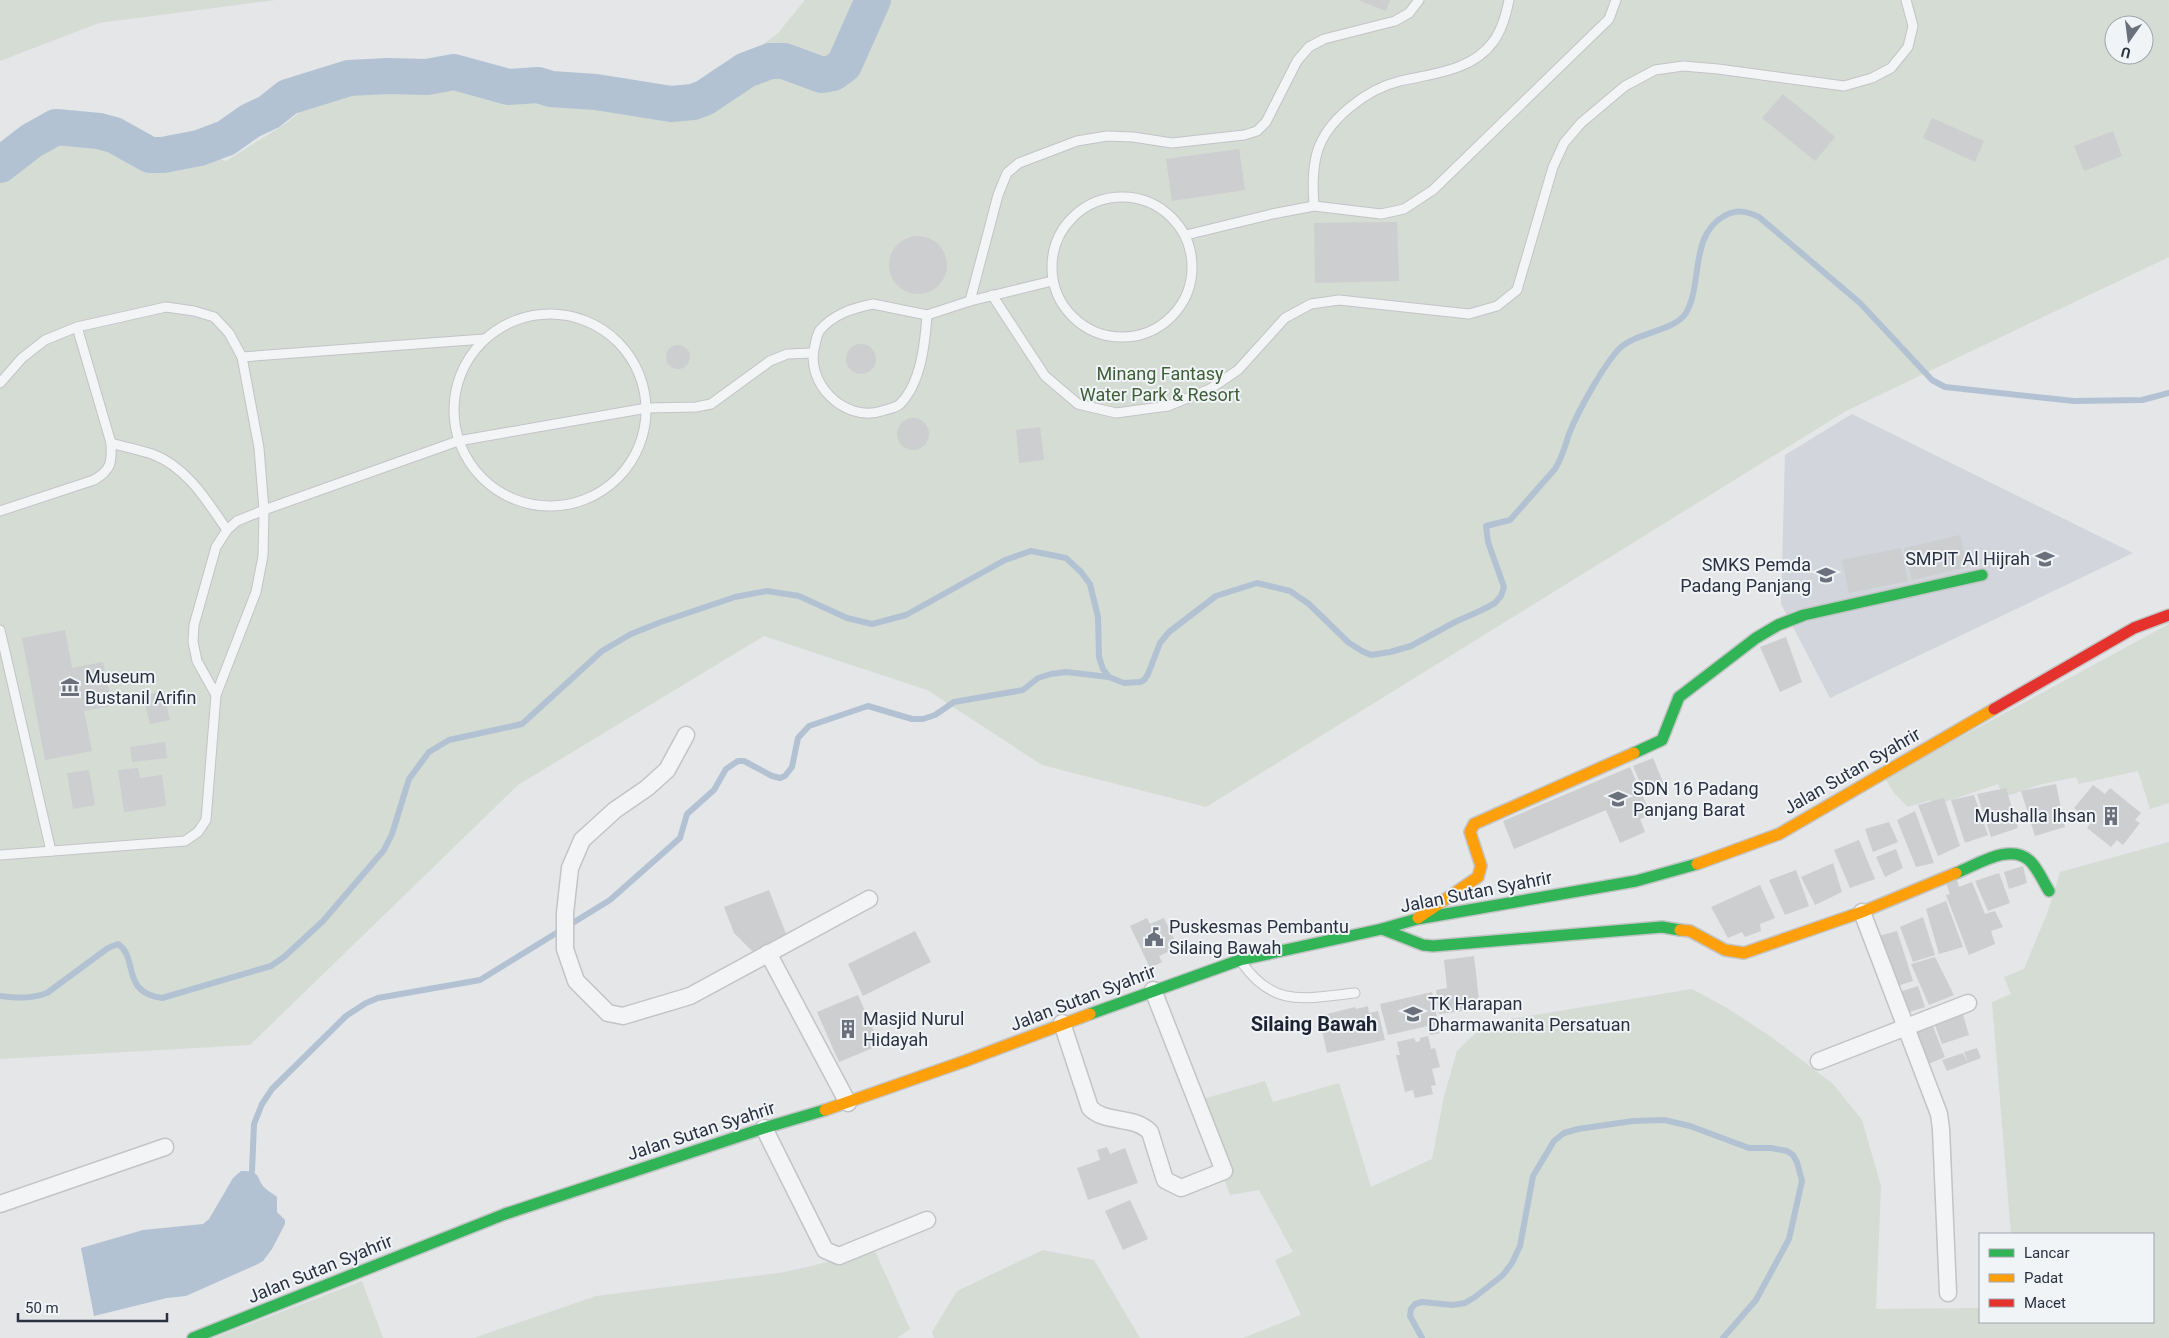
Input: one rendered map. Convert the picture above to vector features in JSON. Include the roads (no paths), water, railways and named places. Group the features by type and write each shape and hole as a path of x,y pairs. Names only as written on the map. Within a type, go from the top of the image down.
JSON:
{"main road":[{"path":"1417,919 1478,877 1481,866 1470,832 1474,824 1662,740 1666,734 1674,704 1679,697 1778,625 1804,615 1982,575"},
{"name":"Jalan Sutan Syahrir","path":"193,1338 505,1214 764,1128 848,1103 965,1062 1062,1023 1240,960 1382,929 1417,919 1636,881 1715,859 1779,834 2134,628 2169,614"},
{"path":"1382,929 1423,945 1433,946 1662,927 1690,931 1725,950 1744,953 1862,912 2002,854 2013,852 2022,854 2029,860 2048,891"}],"street":[{"path":"686,735 667,770 647,788 615,810 582,840 570,868 565,913 565,949 576,981 608,1013 623,1016 690,996 869,899"},
{"path":"1862,912 1938,1114 1941,1129 1948,1293"},
{"path":"768,953 848,1103"},
{"path":"1062,1023 1090,1108 1102,1116 1136,1122 1145,1127 1150,1132 1165,1180 1181,1188 1224,1171 1153,990"},
{"path":"1819,1061 1968,1002"},
{"path":"764,1128 826,1250 831,1254 839,1256 927,1220"},
{"path":"0,1204 166,1147"}],"lane":[{"path":"970,301 998,195 1007,173 1019,163 1077,141 1107,136 1133,137 1172,143 1244,135 1257,131 1266,122 1297,62 1309,47 1324,39 1395,21 1409,14 1419,0"},
{"path":"1314,206 1312,178 1317,152 1331,124 1368,95 1397,82 1454,69 1480,55 1493,43 1503,23 1509,0"},
{"path":"1186,235 1314,206 1381,214 1404,208 1433,190 1608,19 1616,0"},
{"path":"992,296 1045,376 1078,404 1116,413 1168,406 1210,389 1238,370 1285,318 1311,304 1339,300 1469,314 1497,306 1517,290 1553,167 1564,143 1581,123 1625,86 1655,70 1683,66 1844,86 1872,78 1891,68 1908,47 1913,26 1906,0"},
{"path":"1113,197 1142,199 1168,213 1186,235 1193,258 1192,282 1189,290 1183,304 1167,323 1146,334 1122,338 1098,334 1077,322 1061,304 1052,281 1052,252 1064,226 1086,206 1113,197"},
{"path":"927,315 920,362 912,387 899,406 875,413 851,411 830,398 816,377 812,353 818,332 834,318 855,307 873,304 927,315 970,301 1052,281"},
{"path":"0,383 22,358 45,340 77,327 166,307 194,311 214,317 229,332 242,357 259,448 264,510 264,556 256,592 216,695 212,716 206,820 198,832 185,841 0,855"},
{"path":"551,314 588,321 619,342 640,372 647,408 642,442 625,472 599,493 567,505 533,505 500,493 474,471 458,441 453,405 462,369 484,339 515,320 551,314"},
{"path":"0,511 94,480 107,472 112,458 111,443 77,327"},
{"path":"242,357 484,339"},
{"path":"216,695 197,661 193,642 194,624 216,547 227,530 237,521 458,441 647,408 696,407 711,404 770,361 787,354 812,353"},
{"path":"111,443 154,455 177,469 198,488 227,530"},
{"path":"0,630 51,851"},
{"path":"1240,960 1253,978 1277,995 1303,998 1355,993"}],"water":[{"path":"241,1171 256,1174 262,1185 277,1197 277,1212 285,1220 285,1224 272,1249 263,1261 186,1296 167,1298 94,1316 81,1248 143,1230 203,1224 209,1219 233,1178"}],"waterway":[{"path":"0,165 31,141 56,127 99,131 114,135 150,155 163,155 199,148 226,138 250,121 269,112 288,97 349,78 427,77 454,72 508,87 538,85 551,89 596,92 671,104 693,102 704,98 746,70 770,61 784,61 822,75 833,73 844,65 873,0"},
{"path":"252,1171 254,1124 262,1104 272,1089 346,1016 366,1003 378,998 480,980 610,900 680,838 687,814 714,790 726,769 738,761 744,761 772,776 780,778 785,776 792,767 798,738 809,726 868,706 912,719 923,719 935,715 954,702 1023,690 1038,678 1066,672 1109,677 1124,683 1140,682 1148,674 1160,643 1169,632 1216,596 1257,583 1290,591 1309,604 1349,643 1371,655 1411,646 1495,603 1501,596 1504,587 1488,542 1486,526 1510,520 1555,469 1584,402 1606,365 1620,348 1636,338 1673,324 1686,313 1691,301 1698,261 1706,236 1713,225 1724,216 1733,212 1750,213 1759,217 1860,303 1932,380 1945,387 2074,401 2142,400 2169,393"},
{"path":"0,996 24,998 47,993 108,948 118,944 128,958 135,982 140,989 149,995 162,998 271,966 284,957 323,921 384,850 392,834 409,779 429,752 449,740 522,724 602,651 631,634 735,597 767,591 799,596 847,618 872,624 906,615 1005,560 1031,551 1066,558 1081,572 1090,584 1098,617 1099,657 1103,669 1109,677"},
{"path":"1422,1338 1410,1316 1411,1309 1415,1304 1422,1302 1453,1305 1465,1303 1503,1275 1512,1263 1520,1246 1533,1176 1554,1141 1564,1133 1578,1129 1633,1121 1664,1120 1690,1126 1749,1148 1771,1148 1787,1151 1793,1155 1797,1162 1802,1181 1789,1239 1756,1300 1723,1338"}],"place":[{"name":"SMPIT Al Hijrah","path":"2045,559"},
{"name":"SMKS Pemda Padang Panjang","path":"1826,575"},
{"name":"Museum Bustanil Arifin","path":"70,687"},
{"name":"SDN 16 Padang Panjang Barat","path":"1618,799"},
{"name":"Mushalla Ihsan","path":"2111,816"},
{"name":"Puskesmas Pembantu Silaing Bawah","path":"1154,937"},
{"name":"TK Harapan Dharmawanita Persatuan","path":"1413,1014"},
{"name":"Masjid Nurul Hidayah","path":"848,1029"}],"district":[{"name":"Silaing Bawah","path":"1314,1024"}],"park label":[{"name":"Minang Fantasy Water Park & Resort","path":"1160,384"}]}
